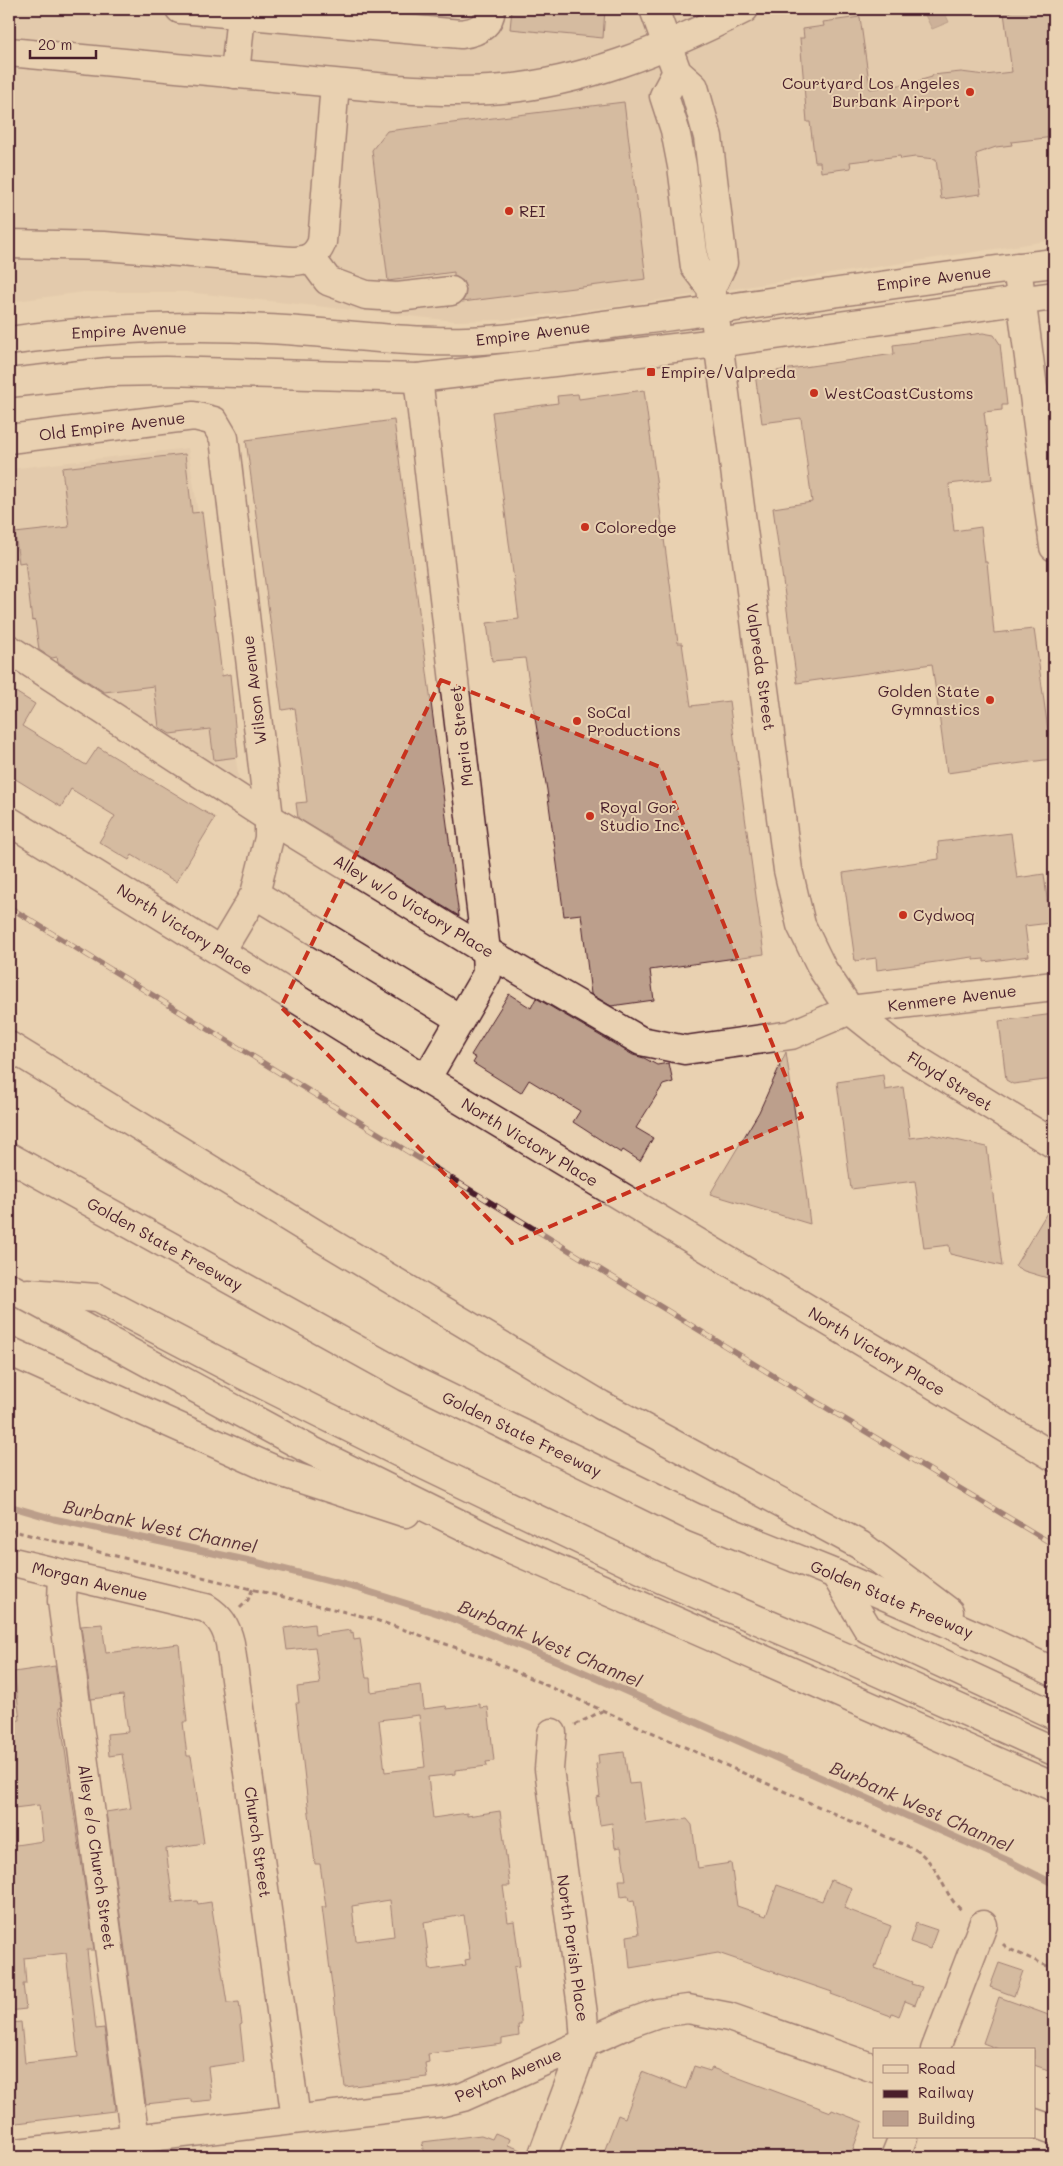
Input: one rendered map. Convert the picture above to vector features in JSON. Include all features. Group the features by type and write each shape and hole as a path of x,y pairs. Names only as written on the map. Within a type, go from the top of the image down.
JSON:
{"main road":[{"path":"180,9 461,34 480,29 487,23 491,9"},
{"path":"654,9 677,72 664,96 675,130 682,166 695,266 712,299"},
{"path":"9,52 335,84 430,91 492,90 523,86 581,74 666,46 744,9"},
{"path":"235,74 241,14"},
{"path":"9,244 104,246 291,261 302,261 311,258 318,251 322,242 335,84"},
{"path":"311,258 328,281 366,295 397,297 451,290"},
{"name":"Empire Avenue","path":"9,341 70,332 122,328 194,327 264,329 468,341 712,299 1054,263"},
{"path":"1017,267 1054,547"},
{"name":"Empire Avenue","path":"9,383 108,372 166,371 418,378 717,343 1054,296"},
{"name":"Valpreda Street","path":"712,299 794,901 801,925 811,948 836,991 850,1010"},
{"name":"Maria Street","path":"418,378 486,951 487,974 426,1079"},
{"name":"Old Empire Avenue","path":"9,439 194,416 214,421"},
{"name":"Wilson Avenue","path":"214,421 224,438 269,818 269,838 255,894 222,951"},
{"name":"Alley w/o Victory Place","path":"9,649 269,818 486,951 641,1041 685,1050 791,1035 850,1010"},
{"name":"North Victory Place","path":"9,821 222,951 426,1079 956,1400 1054,1457"},
{"path":"255,894 460,1019"},
{"name":"Kenmere Avenue","path":"850,1010 1054,986"},
{"name":"Floyd Street","path":"850,1010 899,1049 1054,1144"},
{"path":"9,1046 327,1242 601,1405 860,1545 984,1639"},
{"name":"Golden State Freeway","path":"9,1157 406,1377 696,1518 835,1574 984,1639 1054,1672"},
{"path":"14,1289 310,1450 500,1544 1054,1787"},
{"path":"14,1289 97,1298 417,1462 664,1580 847,1658 1054,1751"},
{"path":"9,1351 278,1471 500,1544"},
{"name":"Morgan Avenue","path":"9,1561 172,1600"},
{"path":"835,1574 868,1629 1054,1715"},
{"name":"Alley e/o Church Street","path":"63,1575 62,1601 135,2139"},
{"name":"Church Street","path":"172,1600 206,1608 217,1616 228,1632 296,2119"},
{"name":"North Parish Place","path":"542,2157 585,2042 549,1769 552,1733"},
{"path":"936,2048 983,1925"},
{"name":"Peyton Avenue","path":"15,2155 87,2152 135,2139 443,2102 457,2098 585,2042 658,2013 688,2009 729,2017 873,2068"},
{"path":"1036,2124 1054,2130"},
{"path":"895,2157 903,2138"}],"path":[{"path":"552,1733 583,1723 603,1711"}],"highlighted area":[{"path":"441,680 660,767 802,1117 512,1243 281,1007"}],"shaded area":[{"path":"9,9 1054,9 1054,240 633,304 506,320 455,321 186,292 84,292 9,302"},
{"path":"922,9 943,9 949,22 932,29"},
{"path":"188,448 240,786 9,638 9,469"}],"building":[{"path":"512,9 605,9 603,38 510,29"},
{"name":"Courtyard Los Angeles Burbank Airport","path":"1011,9 1054,9 1054,137 1011,142 1012,145 996,147 976,154 981,194 941,199 936,159 915,157 901,159 900,156 850,162 851,168 821,172 820,162 815,162 810,122 807,122 800,38 804,38 803,29 824,26 823,22 860,17 870,89 907,84 932,77 932,75 961,72 985,75 1012,72 1004,13 1011,12"},
{"name":"REI","path":"624,102 646,279 462,302 466,289 463,281 454,276 454,272 388,281 372,150 387,131"},
{"path":"983,333 994,335 1000,344 1007,405 1002,405 1002,410 984,412 992,479 949,484 954,531 981,527 985,562 987,562 994,633 1034,629 1052,759 947,773 932,664 797,683 773,508 812,502 801,418 762,423 755,374 894,354 893,345"},
{"path":"644,390 678,643 682,643 691,706 729,701 764,954 650,970 654,1000 611,1006 591,994 581,914 564,916 547,790 525,658 492,661 487,623 519,619 492,412 558,403 557,396 578,394 579,399"},
{"path":"394,420 459,916 298,818 296,803 307,802 295,708 282,710 246,440"},
{"path":"185,454 192,513 202,512 222,676 230,674 238,757 214,760 210,729 170,734 159,727 154,686 104,692 58,662 57,657 52,658 39,650 35,620 32,621 25,562 19,563 15,533 69,527 62,468"},
{"path":"9,688 35,704 22,726 86,765 98,747 215,818 176,882 132,855 129,860 99,842 115,816 71,789 61,807 9,775"},
{"path":"1011,833 1017,878 1044,874 1050,923 1025,926 1029,956 984,962 984,959 973,960 973,957 877,970 876,958 855,961 843,873 939,859 938,842"},
{"path":"509,994 531,1008 536,998 633,1055 657,1065 669,1063 673,1082 663,1085 636,1128 653,1138 640,1161 623,1150 621,1153 573,1122 580,1111 529,1080 521,1093 473,1063 476,1058 471,1055"},
{"path":"1054,1014 1054,1079 1013,1084 1006,1080 999,1021"},
{"path":"786,1052 810,1224 710,1194 759,1112"},
{"path":"883,1075 885,1090 903,1087 910,1138 933,1135 987,1147 1002,1266 950,1254 949,1245 924,1248 915,1181 851,1189 837,1082"},
{"path":"1054,1201 1054,1280 1024,1271 1015,1266"},
{"path":"102,1624 106,1653 179,1644 187,1722 183,1722 187,1756 191,1756 204,1843 166,1849 173,1903 197,1901 198,1904 211,1902 227,2003 239,2002 242,2024 240,2025 244,2062 208,2067 212,2100 191,2102 191,2099 146,2104 106,1812 131,1808 122,1754 109,1756 107,1734 128,1732 123,1695 91,1699 81,1626"},
{"path":"314,1624 315,1635 351,1630 354,1640 360,1639 366,1678 370,1678 371,1692 421,1685 424,1709 446,1706 447,1709 480,1704 480,1708 488,1707 494,1761 486,1762 487,1766 455,1770 455,1774 428,1777 433,1818 467,1813 467,1816 500,1811 510,1886 503,1886 508,1922 514,1921 520,1966 514,1967 521,2025 518,2025 519,2036 502,2039 502,2044 428,2054 429,2062 425,2063 427,2077 345,2087 322,1907 326,1907 320,1864 315,1864 296,1703 299,1703 297,1687 320,1684 315,1647 287,1650 284,1628","holes":["419,1715 425,1767 385,1772 379,1720","390,1900 394,1936 356,1941 352,1906","464,1915 470,1959 465,1960 466,1965 430,1970 424,1922"]},
{"path":"55,1666 61,1708 59,1708 94,1950 87,1950 96,2029 104,2028 115,2108 114,2111 9,2124 9,2023 21,2022 25,2063 78,2057 66,1953 24,1958 26,1984 23,1984 26,2009 9,2011 9,1846 43,1841 39,1805 14,1808 12,1803 9,1803 9,1721 20,1720 14,1672"},
{"path":"624,1752 629,1784 640,1783 646,1824 687,1819 692,1825 698,1868 731,1863 737,1906 766,1916 777,1885 822,1901 831,1880 852,1888 844,1908 891,1926 875,1968 922,1987 915,2005 905,2001 899,2016 892,2013 891,2016 831,1994 832,1992 718,1953 630,1968 627,1936 639,1934 634,1900 629,1901 628,1896 621,1897 619,1880 626,1880 621,1847 615,1848 612,1823 600,1825 596,1797 600,1796 596,1764 599,1763 598,1755"},
{"path":"916,1923 937,1930 930,1949 910,1942"},
{"path":"999,1963 1023,1971 1014,1996 990,1987"},
{"path":"999,1997 1054,2017 1054,2072 1036,2066 1036,2048 996,2048 983,2043"},
{"path":"694,2066 710,2071 712,2068 863,2122 850,2157 602,2157 618,2115 625,2118 642,2072 686,2089"},
{"path":"495,2133 510,2139 508,2145 527,2152 527,2157 424,2157 422,2142 481,2135 492,2139"}],"waterway":[{"name":"Burbank West Channel","path":"9,1506 54,1519 255,1562 357,1588 443,1615 567,1665 1011,1862 1054,1884"}],"railway":[{"path":"9,907 800,1392 1054,1545"}],"place":[{"name":"Courtyard Los Angeles Burbank Airport","path":"970,92"},
{"name":"REI","path":"509,211"},
{"name":"Empire/Valpreda","path":"651,372"},
{"name":"WestCoastCustoms","path":"814,393"},
{"name":"Coloredge","path":"585,527"},
{"name":"Golden State Gymnastics","path":"990,700"},
{"name":"SoCal Productions","path":"577,721"},
{"name":"Royal Gor Studio Inc.","path":"590,816"},
{"name":"Cydwoq","path":"903,915"}]}
